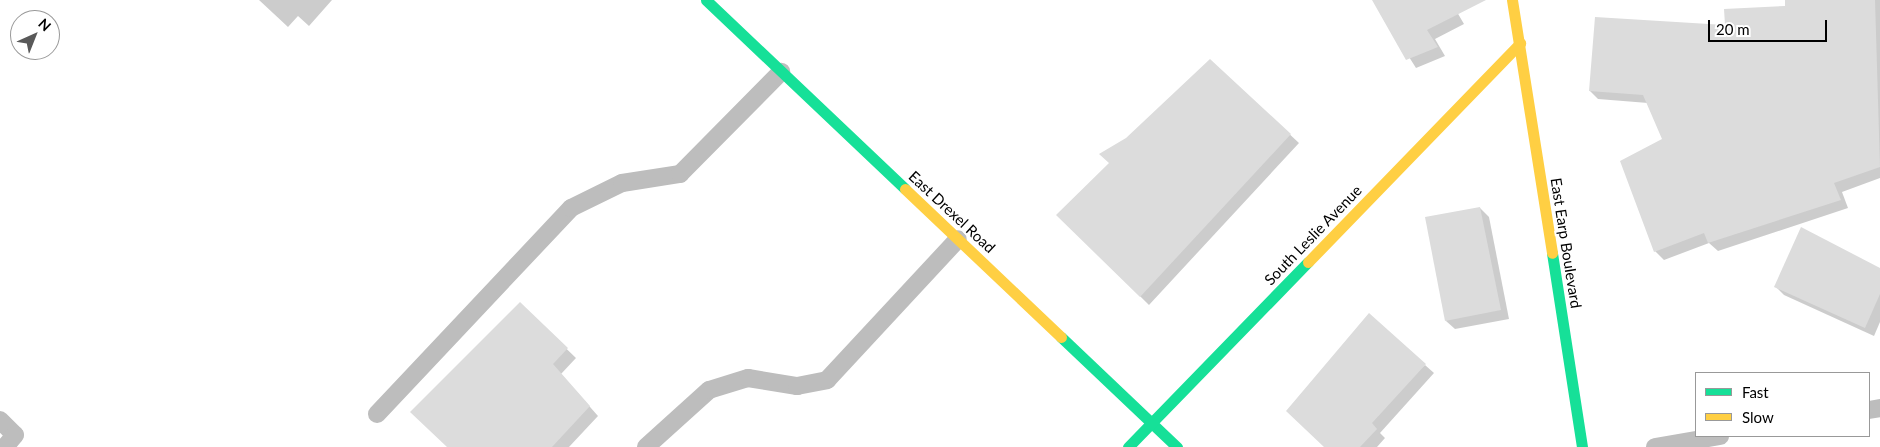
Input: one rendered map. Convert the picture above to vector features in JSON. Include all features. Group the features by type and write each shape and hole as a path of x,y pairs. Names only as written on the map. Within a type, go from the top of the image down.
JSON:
{"street":[{"name":"East Drexel Road","path":"706,0 1176,447"},
{"name":"East Earp Boulevard","path":"1512,0 1582,447"},
{"name":"South Leslie Avenue","path":"1128,447 1520,43"}],"lane":[{"path":"377,414 571,208 622,183 680,174 781,72"},
{"path":"646,447 708,390 748,378 797,386 827,380 958,239"},
{"path":"0,420 16,435 5,447"},
{"path":"1655,447 1714,437"}],"building":[{"path":"1372,0 1486,0 1427,30 1438,47 1406,60"},
{"path":"1785,0 1875,0 1880,167 1834,183 1841,200 1708,243 1704,233 1654,252 1620,161 1662,139 1643,95 1589,91 1595,17 1725,25 1724,9 1785,6"},
{"path":"1210,59 1291,134 1140,297 1056,215 1109,163 1099,154 1126,138"},
{"path":"1480,207 1501,310 1445,321 1425,217"},
{"path":"1801,227 1880,268 1880,294 1865,328 1774,287"},
{"path":"520,302 568,348 553,364 590,406 552,447 447,447 410,412"},
{"path":"1369,313 1426,364 1372,423 1377,429 1360,447 1324,447 1286,411"}],"traffic: fast":[{"path":"706,0 905,189"},
{"path":"1552,253 1582,447"},
{"path":"1128,447 1308,262"},
{"path":"1061,337 1177,447"}],"traffic: slow":[{"path":"1512,0 1552,253"},
{"path":"1308,262 1520,43"},
{"path":"905,189 1061,337"}]}
